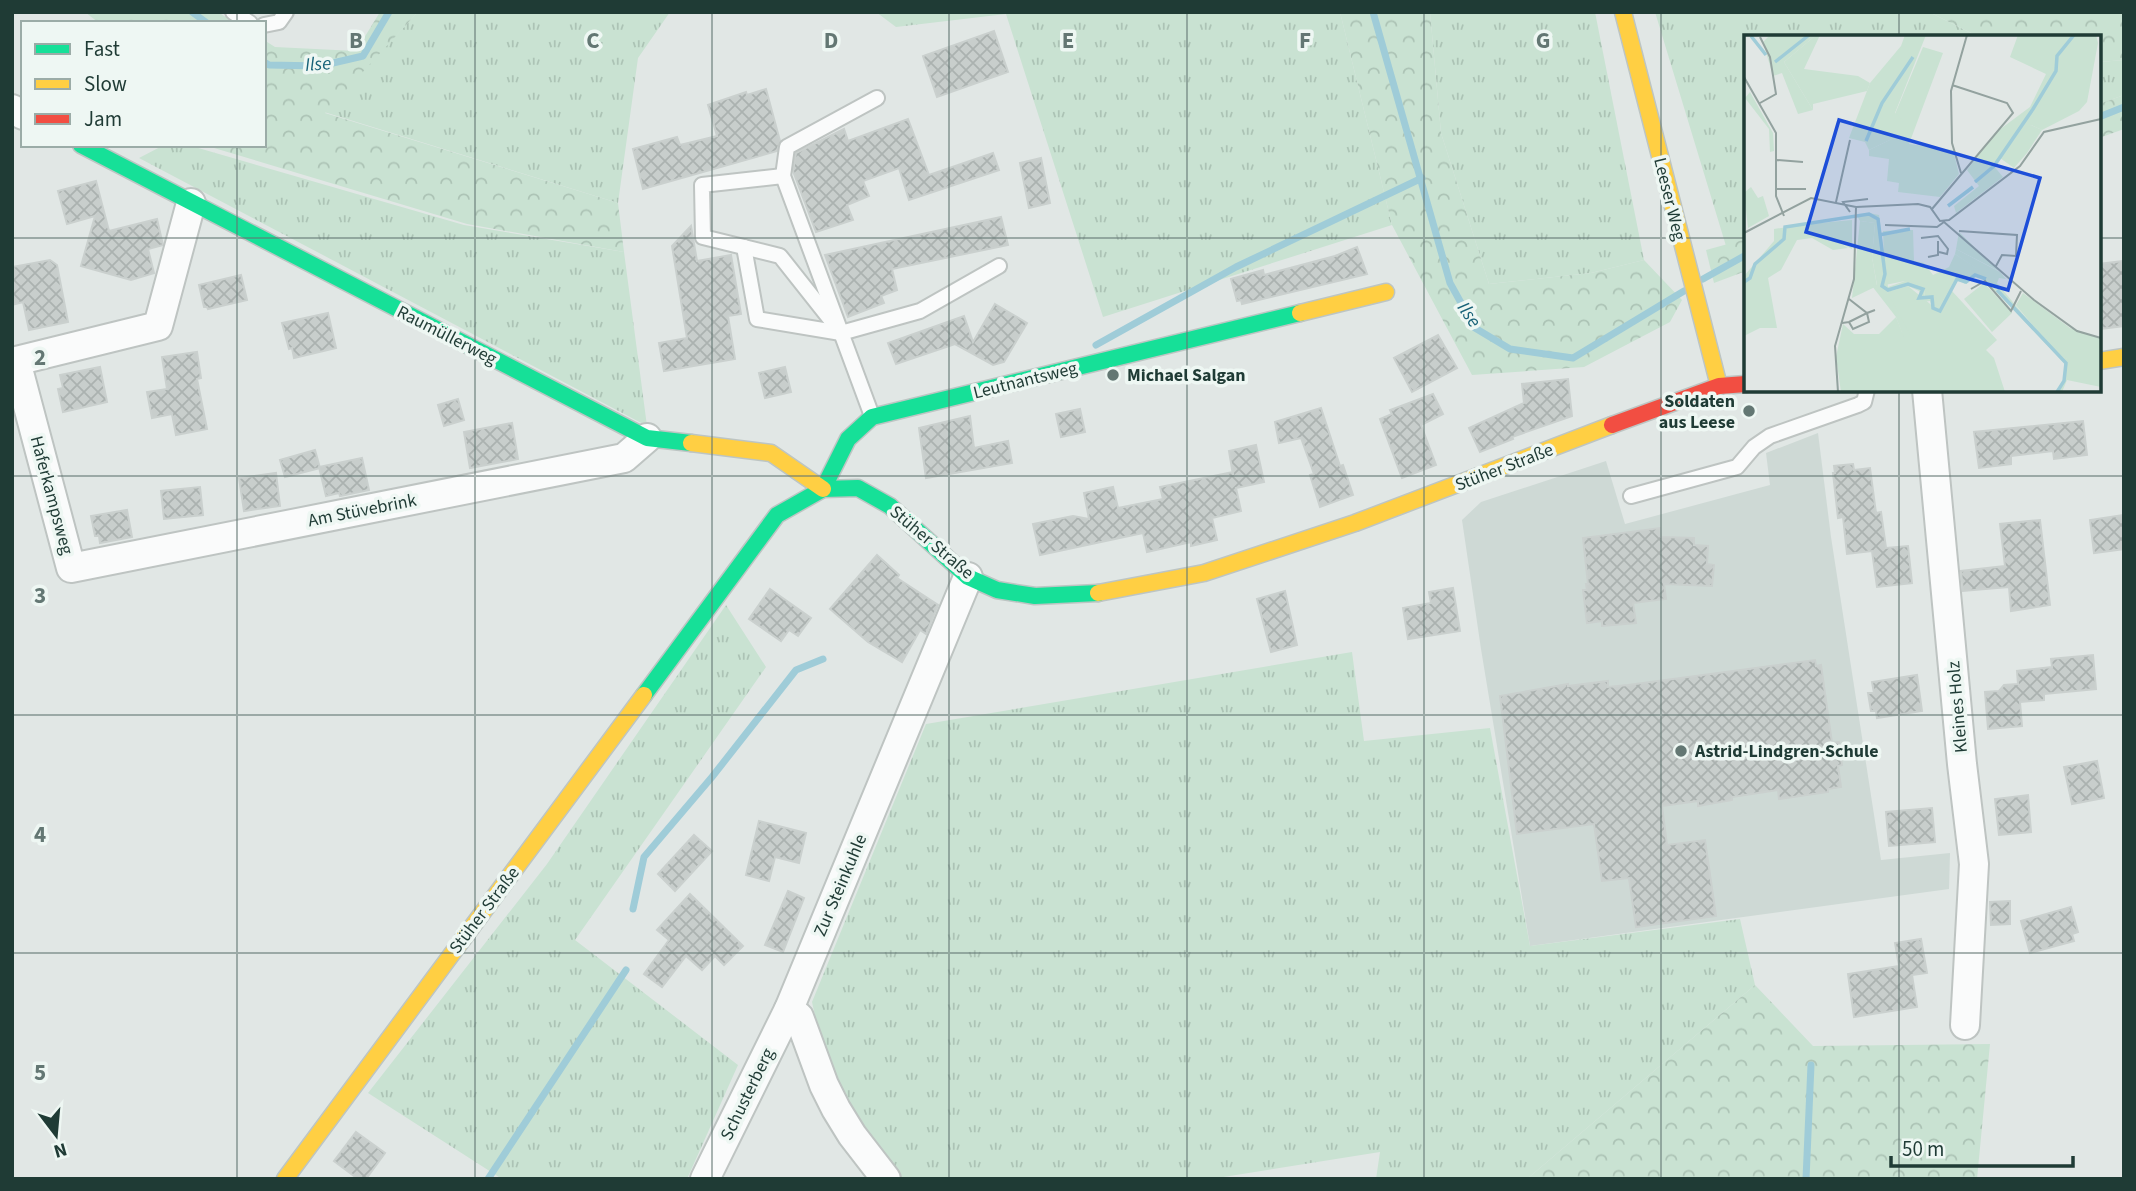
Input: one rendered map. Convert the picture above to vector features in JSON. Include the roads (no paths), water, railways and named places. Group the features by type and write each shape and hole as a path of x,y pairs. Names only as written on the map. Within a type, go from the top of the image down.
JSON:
{"main road":[{"name":"Leeser Weg","path":"1623,12 1718,386"},
{"name":"Raumüllerweg","path":"85,147 647,438 771,453 822,489"},
{"name":"Leutnantsweg","path":"872,417 1386,292"},
{"path":"2101,361 2124,357"},
{"name":"Stüher Straße","path":"285,1179 777,515 822,489 858,488 890,506 968,577 997,590 1035,596 1124,590 1205,573 1355,523 1718,386 1744,384"},
{"path":"822,489 848,439 872,417"}],"street":[{"name":"Haferkampsweg","path":"71,568 16,361 158,326 191,203"},
{"name":"Kleines Holz","path":"1927,392 1974,864 1965,1025"},
{"name":"Am Stüvebrink","path":"71,568 624,458 647,438"},
{"name":"Zur Steinkuhle","path":"789,1009 968,577"},
{"name":"Schusterberg","path":"705,1179 789,1009"},
{"path":"789,1009 799,1017 836,1110 887,1179"}],"lane":[{"path":"266,25 279,22 286,12"},
{"path":"872,417 783,176 787,147 877,98"},
{"path":"783,176 702,185 704,237 780,256 841,333"},
{"path":"744,247 757,319 841,333 920,311 999,266"},
{"path":"1631,496 1737,467 1754,447 1770,436 1858,405 1864,402 1866,392"},
{"path":"997,590 1009,605"},
{"path":"1098,606 1124,590"}],"waterway":[{"name":"Ilse","path":"192,12 204,21"},
{"name":"Ilse","path":"266,63 320,66 363,56 389,12"},
{"name":"Ilse","path":"1373,12 1450,283 1475,328 1510,349 1573,358 1684,291"},
{"name":"Ilse","path":"2101,116 2124,107"},
{"path":"1096,345 1236,267 1422,178"},
{"name":"Ilse","path":"1703,279 1744,256"},
{"path":"633,909 644,857 712,777 796,670 823,659"},
{"path":"488,1179 626,970"},
{"path":"1806,1179 1811,1065"}],"place":[{"name":"Michael Salgan","path":"1113,375"},
{"name":"Soldaten aus Leese","path":"1749,411"},
{"name":"Astrid-Lindgren-Schule","path":"1681,751"}]}
